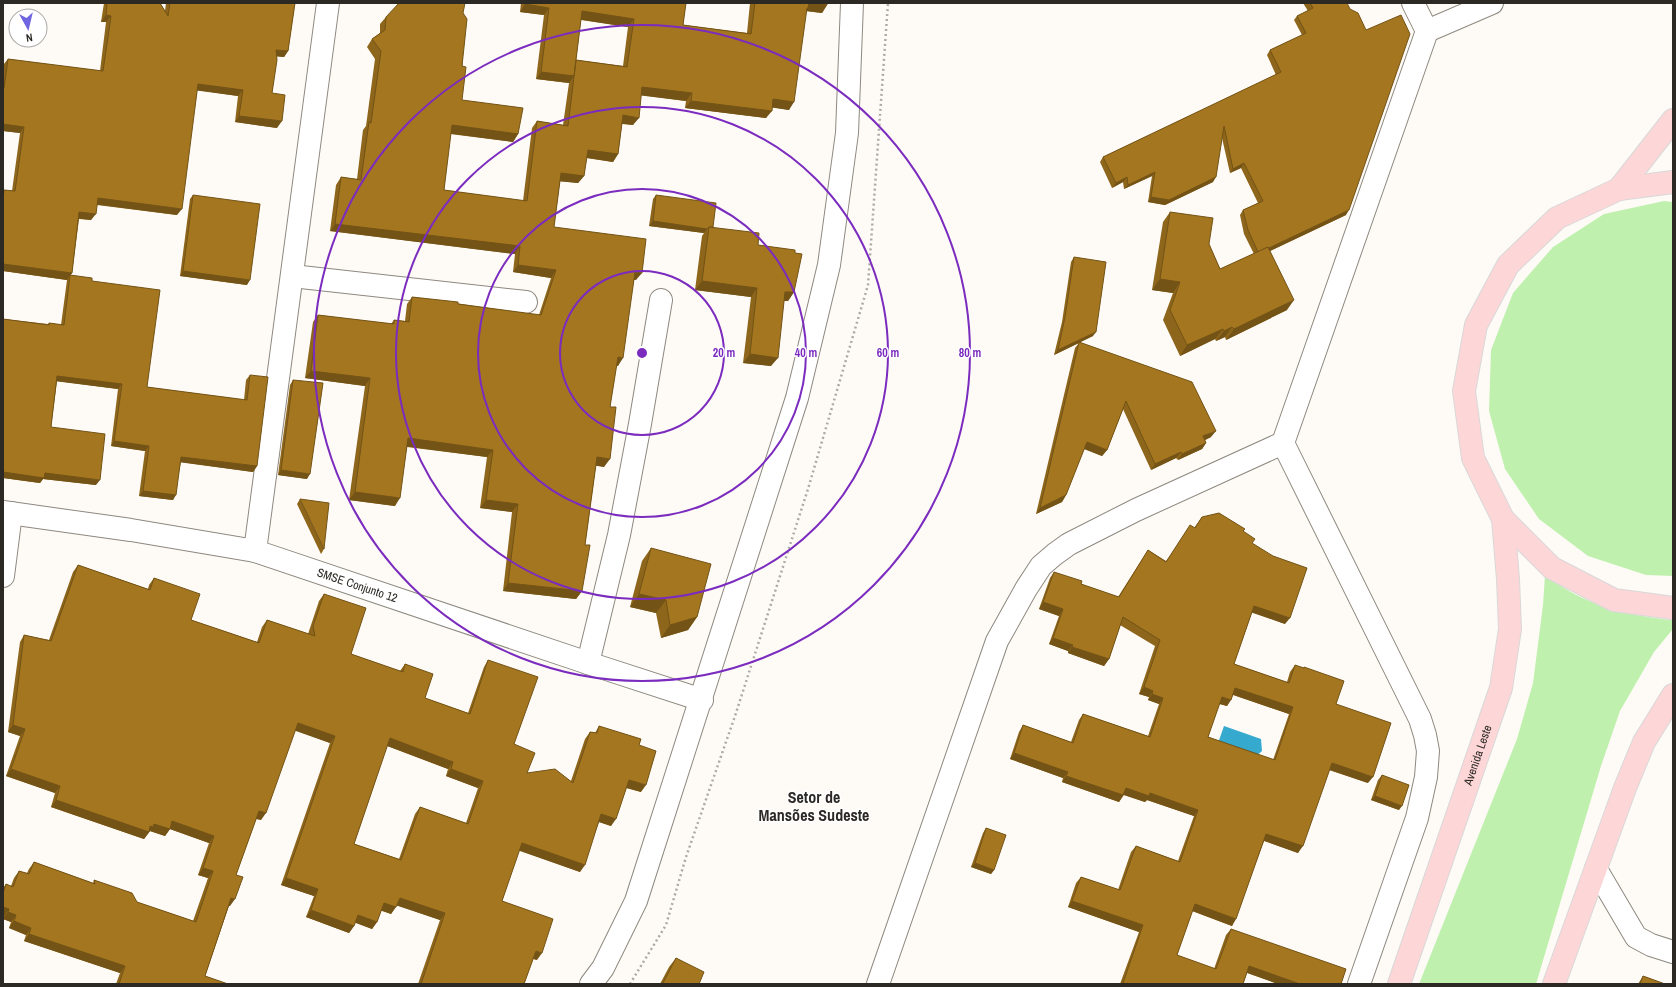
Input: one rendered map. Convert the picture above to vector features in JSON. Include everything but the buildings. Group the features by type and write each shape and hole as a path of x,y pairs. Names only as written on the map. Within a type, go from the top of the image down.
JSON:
{"main road":[{"path":"1619,189 1673,120"},
{"path":"1673,182 1619,189 1557,218 1508,265 1476,325 1464,391 1474,458 1503,519 1552,568 1614,600 1673,608"},
{"name":"Avenida Leste","path":"1399,984 1501,688 1510,629 1503,519"},
{"path":"1554,984 1625,788 1642,749 1673,695"}],"street":[{"path":"255,551 328,3"},
{"path":"591,984 603,968 636,901 702,700 797,398 830,265 846,133 852,3"},
{"path":"1359,984 1418,818 1426,777 1428,751 1420,719 1283,443 1427,31 1413,3"},
{"path":"1427,31 1492,3"},
{"path":"292,276 526,302"},
{"path":"588,663 619,535 661,300"},
{"path":"878,984 997,641 1041,566 1070,544 1136,510 1283,443"},
{"path":"3,576 7,512"},
{"name":"SMSE Conjunto 12","path":"7,512 255,551 702,700"},
{"path":"1596,869 1636,937 1651,945 1673,952"}],"green space":[{"path":"1664,201 1673,202 1673,576 1646,575 1588,556 1539,519 1505,469 1489,411 1491,350 1513,293 1553,247 1604,214"},
{"path":"1545,575 1574,594 1605,607 1622,612 1673,620 1673,629 1654,652 1620,711 1601,766 1536,984 1419,984 1517,739 1533,683 1543,605"}],"water":[{"path":"1224,726 1261,739 1262,751 1254,758 1217,746"}],"district":[{"name":"Setor de Mansões Sudeste","path":"814,806"}]}
